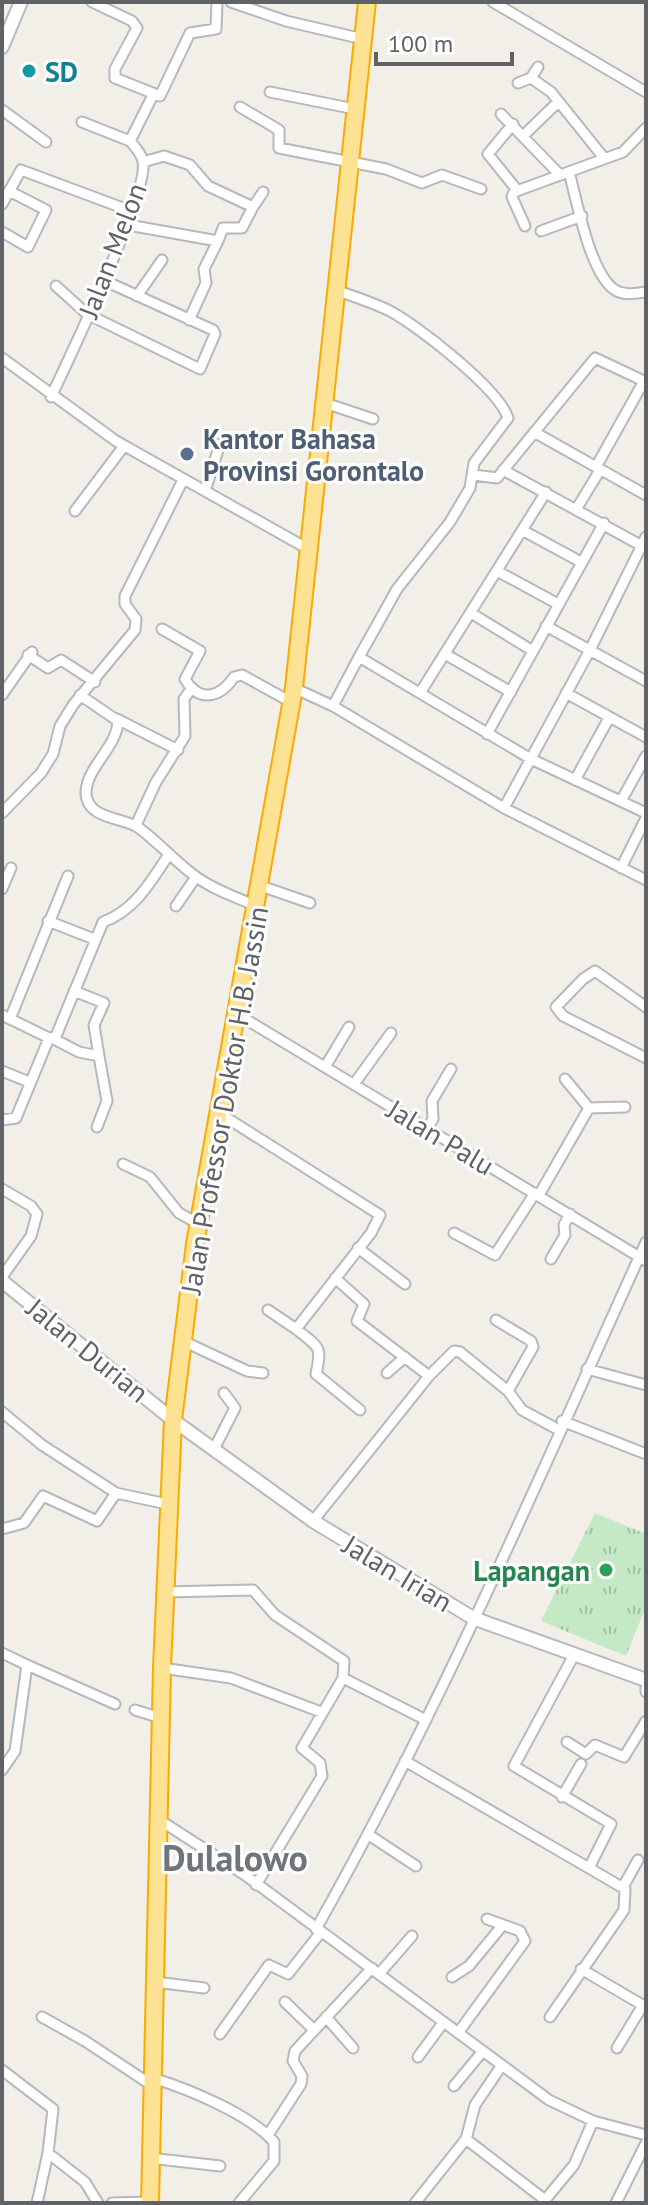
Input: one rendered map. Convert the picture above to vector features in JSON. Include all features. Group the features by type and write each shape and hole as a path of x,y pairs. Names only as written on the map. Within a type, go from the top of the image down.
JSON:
{"highway":[{"name":"Jalan Professor Doktor H.B. Jassin","path":"150,2202 164,1592 173,1420 199,1224 261,886 292,695 367,2"}],"street":[{"path":"2,47 21,2"},
{"path":"92,2 136,24 136,32 115,69 115,78 153,95"},
{"name":"Jalan Melon","path":"51,397 128,225 143,162 130,141 153,95 162,94 190,33 216,29 217,2"},
{"path":"231,2 286,21 363,39"},
{"path":"493,2 646,92"},
{"path":"518,83 531,78 538,67"},
{"path":"531,78 551,92 604,158"},
{"path":"270,92 355,109"},
{"path":"523,136 558,102"},
{"path":"240,107 279,130 279,148 392,171 422,183 442,175 481,189"},
{"path":"2,110 46,142"},
{"path":"501,114 565,173 606,282 619,292 646,292"},
{"path":"82,122 130,141"},
{"path":"513,124 488,154 517,190"},
{"path":"525,226 512,197 517,190 628,150 646,128"},
{"path":"143,162 164,156 190,165 208,186 253,207"},
{"path":"2,204 21,170 131,211"},
{"path":"2,232 28,247 46,210 9,191"},
{"path":"189,320 206,283 204,269 223,228 242,228 263,192"},
{"path":"541,231 582,216"},
{"path":"128,225 218,241"},
{"path":"137,296 162,260"},
{"path":"56,286 87,314 199,370 215,334 103,280"},
{"path":"333,706 402,582 450,522 474,475 474,463 508,418 501,404 413,326 389,310 335,290"},
{"path":"2,358 51,397 124,446 310,550"},
{"path":"474,475 497,478 595,358 645,382 577,508"},
{"path":"325,403 373,419"},
{"path":"534,432 646,495"},
{"path":"205,491 220,444"},
{"path":"75,511 124,446"},
{"path":"503,470 645,543 504,808"},
{"path":"2,813 47,765 60,726 80,695 95,682 135,630 136,619 125,604 125,596 183,480"},
{"path":"420,693 546,492"},
{"path":"487,734 604,523"},
{"path":"522,530 581,562"},
{"path":"497,571 558,604"},
{"path":"471,613 533,651"},
{"path":"546,626 646,681"},
{"path":"162,629 200,651 185,679 191,689 215,696 224,692 234,677 242,675 292,695 333,706 504,808 646,880"},
{"path":"2,695 30,653 48,668 61,660 95,682"},
{"path":"445,654 511,692"},
{"path":"359,657 531,759 646,816 621,868"},
{"path":"136,825 156,782 185,736 184,699 191,689"},
{"path":"566,693 646,737"},
{"path":"80,695 117,719 178,750"},
{"path":"575,780 609,718"},
{"path":"117,719 116,731 88,782 86,797 101,814 136,825 196,877 257,907"},
{"path":"621,801 646,756"},
{"path":"3,1123 16,1118 50,1038 57,1034 103,922 116,919 126,911 169,854"},
{"path":"2,889 11,868"},
{"path":"68,876 6,1017 79,1052 99,1056"},
{"path":"176,906 196,877"},
{"path":"261,886 310,903"},
{"path":"48,921 94,939"},
{"path":"646,1007 595,971 556,1007 563,1016 646,1058"},
{"path":"74,991 104,1003 94,1025 99,1038 107,1101 97,1127"},
{"name":"Jalan Palu","path":"237,1014 643,1259"},
{"path":"325,1067 349,1027"},
{"path":"354,1084 391,1033"},
{"path":"427,1129 433,1119 432,1101 451,1069"},
{"path":"2,1071 29,1082"},
{"path":"565,1079 589,1108"},
{"path":"589,1108 625,1107"},
{"path":"454,1233 495,1255 537,1194 589,1108"},
{"path":"219,1113 380,1215 296,1329"},
{"path":"123,1164 150,1177 179,1213 199,1224"},
{"path":"2,1189 31,1206 37,1214 31,1236 2,1279"},
{"path":"551,1259 565,1235 564,1225 570,1214"},
{"path":"220,2034 269,1965 288,1974 319,1930 426,1720 560,1425 643,1259 646,1242"},
{"path":"358,1248 405,1284"},
{"path":"335,1278 364,1304 357,1321 429,1376"},
{"name":"Jalan Durian","path":"2,1279 173,1420"},
{"path":"268,1310 296,1329 320,1352 322,1359 316,1374 360,1410"},
{"path":"496,1320 533,1344 508,1391"},
{"path":"183,1341 247,1371 263,1373"},
{"path":"313,1521 451,1352 457,1351 508,1391 522,1410 646,1454"},
{"path":"387,1373 405,1357"},
{"path":"587,1369 646,1385"},
{"path":"214,1449 235,1408 224,1393"},
{"path":"2,1412 67,1463 116,1493 167,1504"},
{"name":"Jalan Irian","path":"173,1420 313,1521 473,1618 646,1680"},
{"path":"2,1529 24,1523 43,1496 97,1521 116,1493"},
{"path":"164,1592 253,1590 275,1615 344,1661 343,1678 302,1748 320,1763 322,1776 256,1885"},
{"path":"2,1653 115,1704"},
{"path":"574,1655 515,1763 516,1770 611,1824 590,1866"},
{"path":"2,1770 15,1751 27,1665"},
{"path":"162,1668 231,1678 321,1712"},
{"path":"343,1678 426,1720"},
{"path":"135,1710 161,1718"},
{"path":"567,1742 586,1754 595,1745 624,1757 646,1721"},
{"path":"405,1761 623,1887 627,1899 624,1910 550,2017"},
{"path":"562,1797 581,1764"},
{"path":"158,1819 319,1930 561,2107 593,2121 646,2135"},
{"path":"369,1835 416,1866"},
{"path":"623,1887 638,1860"},
{"path":"458,2033 524,1944 525,1936 520,1931 487,1919"},
{"path":"452,1977 469,1966 502,1926"},
{"path":"268,2135 301,2084 302,2076 293,2055 326,2017 412,1936"},
{"path":"581,1969 645,2006 617,2048"},
{"path":"155,1982 204,1988"},
{"path":"285,2002 314,2030"},
{"path":"42,2017 153,2082 191,2092 268,2135 277,2148 274,2161 239,2203"},
{"path":"326,2017 353,2048"},
{"path":"418,2057 443,2023"},
{"path":"454,2086 483,2051"},
{"path":"415,2203 466,2139 475,2105 502,2065"},
{"path":"2,2070 53,2109 48,2153 37,2203"},
{"path":"466,2139 545,2200 574,2165 593,2121"},
{"path":"616,2203 646,2143"},
{"path":"48,2153 68,2165 91,2187 98,2203"},
{"path":"150,2158 220,2166"},
{"path":"112,2203 150,2202"}],"green space":[{"name":"Lapangan","path":"595,1513 646,1534 646,1606 626,1656 541,1621"}],"place":[{"name":"SD","path":"29,71"},
{"name":"Kantor Bahasa Provinsi Gorontalo","path":"187,454"},
{"name":"Lapangan","path":"606,1570"}],"district":[{"name":"Dulalowo","path":"235,1857"}]}
